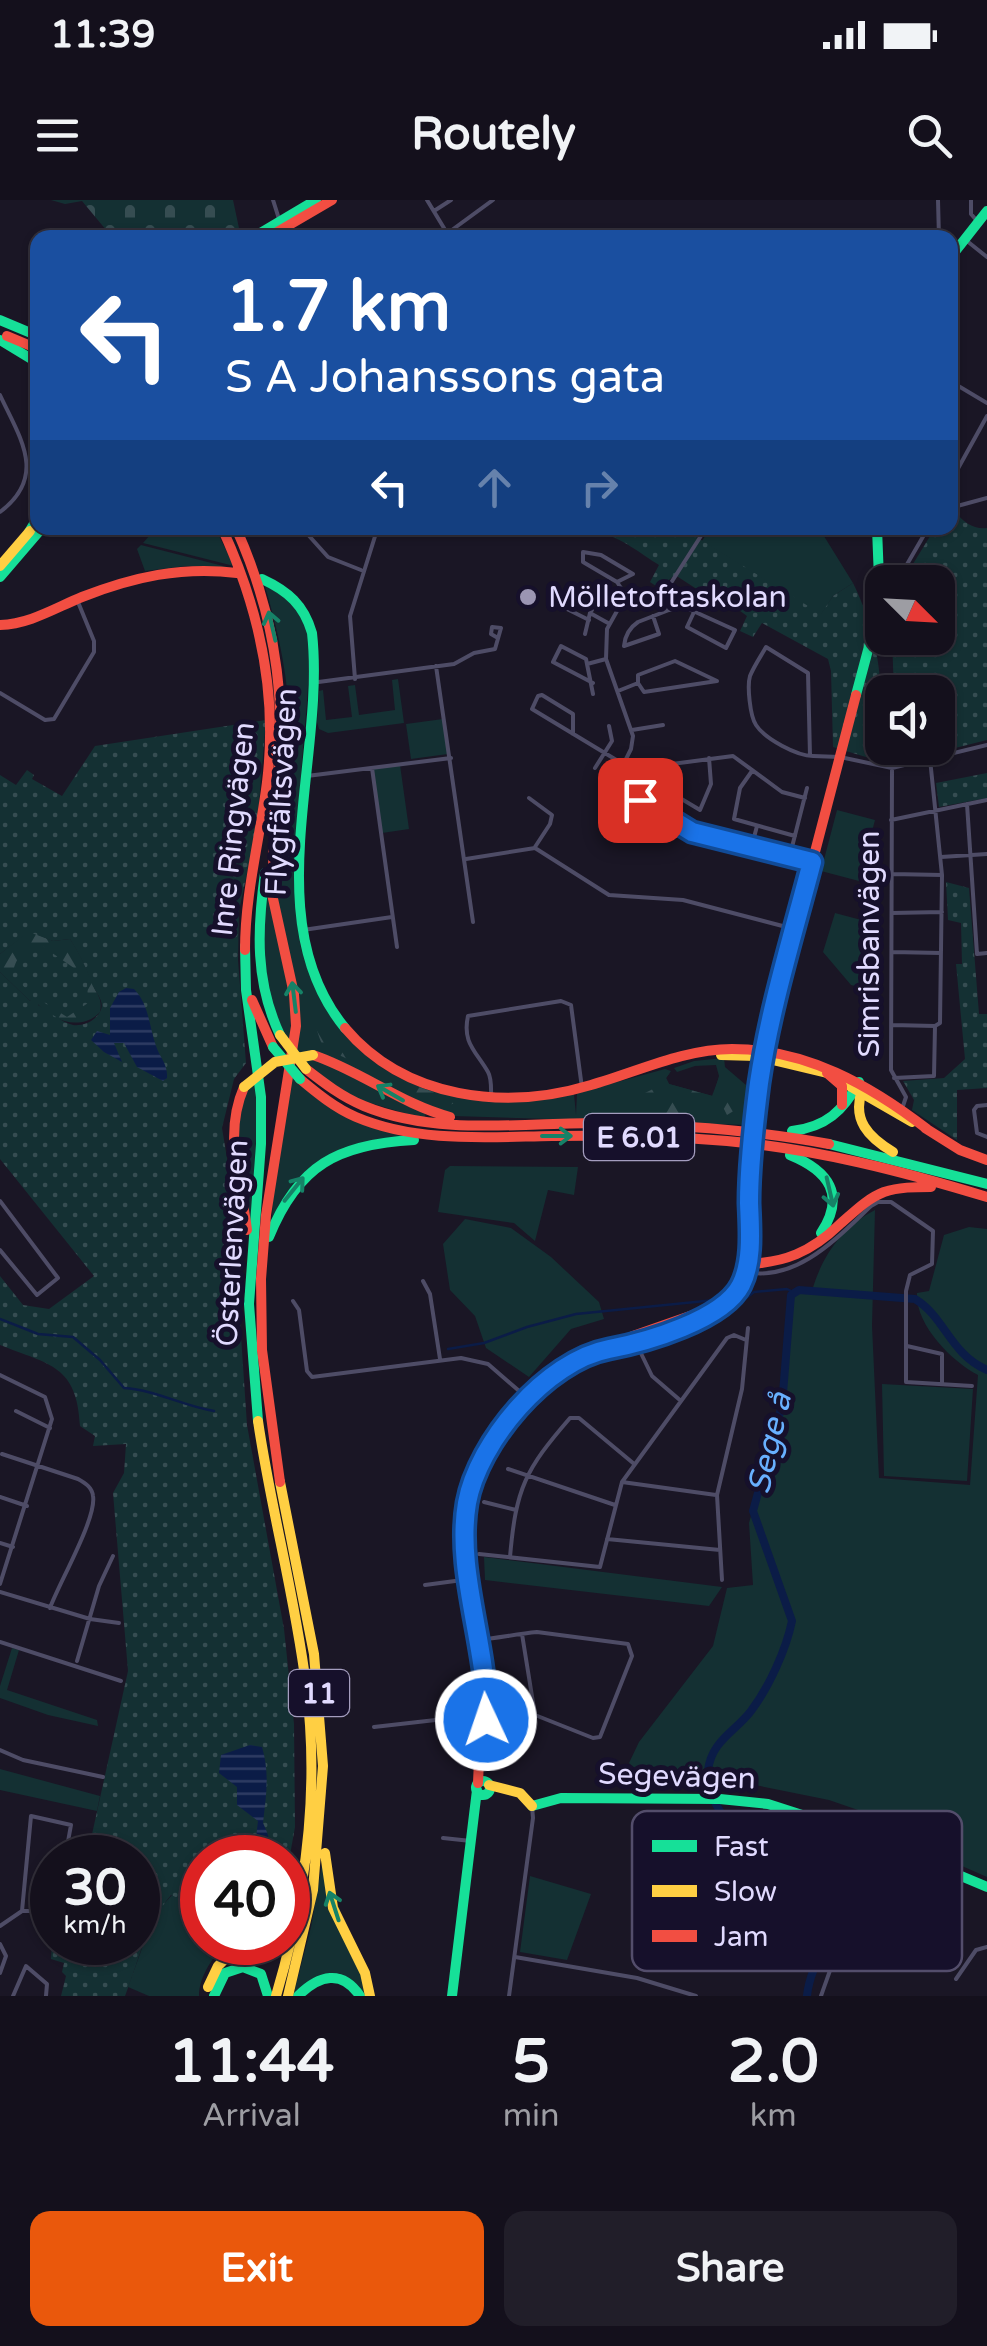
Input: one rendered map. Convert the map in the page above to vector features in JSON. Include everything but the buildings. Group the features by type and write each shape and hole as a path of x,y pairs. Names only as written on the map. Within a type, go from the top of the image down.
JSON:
{"main road":[{"path":"264,230 316,200"},
{"path":"281,230 332,200"},
{"path":"958,249 987,211"},
{"path":"0,317 30,324"},
{"path":"0,317 30,332"},
{"path":"0,337 30,346"},
{"path":"0,337 30,358"},
{"path":"0,566 30,531"},
{"path":"0,577 36,535"},
{"name":"Inre Ringvägen","path":"225,535 255,612 270,702 267,780 244,946 251,998 273,1046 342,1112 382,1128 420,1134 576,1136 775,1146 848,1159 987,1199"},
{"name":"Inre Ringvägen","path":"239,535 266,601 280,668 282,757 256,941 262,994 303,1074 348,1101 390,1117 442,1124 675,1126 812,1139 987,1184"},
{"path":"877,535 879,565"},
{"path":"0,627 24,622 126,580 200,569 236,573"},
{"name":"Flygfältsvägen","path":"262,580 290,593 307,614 313,646 300,876 303,930 316,982 329,1009 363,1050 410,1080 435,1090 491,1098 543,1096 582,1088 715,1050 764,1054"},
{"path":"452,1996 474,1813 483,1788 480,1653 465,1540 474,1476 500,1422 550,1377 608,1349 722,1305 746,1265 754,1124 764,1054 867,655"},
{"name":"Österlenvägen","path":"260,1391 268,1190 294,1043 296,1010 272,894 275,814"},
{"name":"Österlenvägen","path":"244,946 246,997 262,1097 251,1258 250,1348 260,1391"},
{"path":"764,1054 860,1087"},
{"path":"764,1054 817,1064 960,1150 987,1160"},
{"path":"250,1348 246,1225 232,1139 233,1113 244,1087 272,1063 290,1056 313,1055 338,1062 430,1112 517,1123"},
{"path":"827,1073 844,1091 836,1116"},
{"path":"675,1126 818,1128 836,1116 860,1087"},
{"path":"860,1087 856,1112 868,1134 890,1150 942,1171"},
{"path":"262,1279 268,1242 283,1202 300,1180 325,1160 350,1148 396,1140 500,1137"},
{"path":"718,1141 801,1158 823,1172 833,1191 831,1217 811,1241 777,1258 746,1265"},
{"path":"746,1265 798,1256 868,1199 898,1188 935,1187 987,1199"},
{"name":"11","path":"260,1391 314,1654 323,1745 316,1868 304,1937 288,1996"},
{"name":"11","path":"260,1391 270,1496 307,1688 311,1738 310,1814 298,1909 276,1996"},
{"path":"323,1745 328,1887 336,1918 365,1973 370,1996"},
{"name":"Segevägen","path":"483,1788 516,1796 532,1806 561,1798 716,1799 795,1811"},
{"path":"306,1835 310,1814"},
{"name":"Segevägen","path":"962,1877 987,1887"},
{"path":"210,1996 221,1965"},
{"path":"210,1996 221,1977 244,1966 261,1974 268,1996"},
{"path":"298,1996 313,1981 330,1975 351,1982 360,1996"}],"street":[{"path":"272,200 280,220"},
{"path":"427,200 445,230"},
{"path":"434,212 451,200"},
{"path":"454,230 493,200"},
{"path":"938,200 939,230"},
{"path":"970,200 971,214 979,223"},
{"path":"966,240 987,257"},
{"path":"958,386 987,403"},
{"path":"0,397 28,464 21,488 0,512"},
{"path":"958,464 987,416"},
{"path":"958,506 987,498"},
{"path":"308,535 328,557 363,570"},
{"path":"354,678 350,622 375,535"},
{"path":"702,535 678,574 662,590 629,600 616,610 608,624 604,640 606,658 632,730 632,746 615,784 692,832 812,862"},
{"path":"907,565 924,535"},
{"path":"617,582 633,574 599,554 584,552 583,562 617,582 629,600"},
{"path":"662,590 668,610"},
{"path":"588,620 563,607 570,592 608,624"},
{"path":"0,693 44,720 54,719 94,652 94,641 77,599"},
{"path":"585,634 598,599"},
{"path":"653,616 659,634 624,646 632,626 653,616 668,610 682,606 735,630 726,648 687,627 694,612"},
{"path":"311,682 436,666 494,649 498,638"},
{"path":"592,682 553,662 561,646 586,660 592,682 593,694"},
{"path":"810,756 808,673 766,647 749,680 755,723 791,751 810,756 840,756 892,768 906,765"},
{"path":"588,664 606,658"},
{"path":"674,660 716,681 644,692 638,683 638,675 674,660"},
{"path":"436,666 473,922"},
{"path":"618,691 638,683"},
{"path":"574,734 573,714 538,696 532,709 623,764"},
{"path":"632,730 664,725"},
{"path":"595,768 612,741 609,726"},
{"path":"955,753 987,745"},
{"path":"638,785 649,767 657,764 733,756 782,792 805,798"},
{"path":"306,776 451,758"},
{"path":"643,776 700,810 711,784 709,758"},
{"path":"892,1024 940,1023 942,875 931,765"},
{"path":"372,768 397,947"},
{"name":"Simrisbanvägen","path":"892,768 891,1070 906,1098 900,1111"},
{"path":"752,770 740,788 735,820 795,836"},
{"path":"792,847 807,788"},
{"path":"666,816 678,797"},
{"path":"529,798 552,815 534,848"},
{"path":"892,820 987,800"},
{"path":"967,804 977,954 987,953"},
{"path":"751,847 757,826"},
{"path":"466,858 534,848 609,895 683,900 794,930"},
{"path":"941,857 987,854"},
{"path":"892,874 942,875"},
{"path":"892,913 942,912"},
{"path":"303,930 392,916"},
{"path":"892,952 941,953"},
{"path":"491,1098 491,1076 471,1051 468,1016 561,1002 572,1008 582,1088"},
{"path":"894,1078 934,1076 935,1026"},
{"path":"987,1105 976,1106 974,1110 976,1132 987,1137"},
{"path":"0,1201 58,1278 36,1295 0,1250"},
{"path":"746,1265 768,1273 800,1264 819,1253 871,1206 886,1201 926,1225 934,1237 932,1264 910,1275 906,1291 906,1382 972,1386"},
{"path":"422,1281 430,1294 440,1360"},
{"path":"293,1301 300,1310 307,1371 312,1377 461,1358 482,1362 526,1398"},
{"path":"722,1580 717,1495 742,1389 748,1328"},
{"path":"479,1554 600,1568 622,1482 727,1338 734,1335 746,1340"},
{"path":"634,1339 652,1376 681,1400"},
{"path":"907,1346 942,1354 942,1383"},
{"path":"0,1375 45,1397 52,1410 39,1466 0,1584"},
{"path":"16,1411 50,1428"},
{"path":"510,1557 516,1510 526,1477 537,1456 574,1417 634,1464"},
{"path":"2,1454 84,1482 94,1498 78,1548 50,1608"},
{"path":"508,1469 615,1506"},
{"path":"622,1482 717,1495"},
{"path":"0,1497 27,1506"},
{"path":"484,1502 516,1510"},
{"path":"607,1539 720,1550"},
{"path":"0,1543 13,1548"},
{"path":"77,1661 99,1586 113,1556"},
{"path":"425,1585 470,1579"},
{"path":"0,1592 119,1624"},
{"path":"478,1640 522,1634 620,1642 632,1647 632,1656 600,1736 593,1738 534,1715 522,1634"},
{"path":"0,1642 121,1681"},
{"path":"374,1726 462,1717 484,1720"},
{"path":"0,1750 23,1760 103,1776"},
{"path":"510,1996 534,1818 532,1806"},
{"path":"22,1911 32,1816 71,1826 69,1835"},
{"path":"443,1838 471,1841"},
{"path":"0,1926 22,1911 30,1911"},
{"path":"0,1944 6,1952 0,1972"},
{"path":"962,1970 976,1950 987,1947"},
{"path":"513,1957 637,1978 696,1996"},
{"path":"13,1996 26,1966 47,1984 46,1996"},
{"path":"821,1996 829,1971"},
{"path":"956,1978 961,1971"}],"green space":[{"path":"51,200 233,200 239,230 106,230 82,201 65,204"},
{"path":"958,514 969,524 987,528 987,740 955,748 955,675 893,675 893,655 955,655 955,565 912,565 931,535 958,535"},
{"path":"150,535 218,535 234,566 143,543"},
{"path":"606,535 693,535 821,614 833,596 853,583 865,611 865,655 877,655 879,670 879,675 865,675 865,757 833,747 828,659 762,623 753,637 740,631 747,616 675,575 659,588 650,582 659,565"},
{"path":"706,535 823,535 853,583 833,596 821,615 702,541"},
{"path":"141,545 235,569 186,566 145,571 137,549"},
{"path":"264,583 296,604 309,631 297,924 304,959 323,1003 348,1037 376,1064 409,1082 446,1094 485,1099 574,1094 576,1115 577,1093 665,1069 671,1071 666,1078 669,1084 713,1096 719,1076 716,1065 677,1072 674,1068 724,1058 725,1067 746,1085 749,1125 453,1116 297,1053 283,951 276,836 289,757 289,713 280,647"},
{"path":"398,679 404,723 328,733 319,729 319,691 323,690 326,720 352,717 348,686 355,685 359,715 395,710 392,680"},
{"path":"443,719 448,754 411,759 406,724"},
{"path":"266,720 257,826 239,911 238,960 246,1063 234,1079 222,1128 240,1237 239,1306 247,1425 284,1629 294,1724 295,1827 294,1835 180,1835 180,1899 171,1895 160,1911 160,1835 92,1835 128,1671 113,1493 124,1473 126,1444 93,1446 95,1436 80,1426 78,1406 67,1379 46,1363 0,1345 0,1276 23,1305 49,1309 94,1276 0,1159 0,972 30,1001 33,995 12,976 21,955 42,946 87,977 88,1003 67,1017 40,1000 38,1005 76,1025 93,1020 102,1004 70,939 53,941 29,932 0,954 0,775 16,785 27,770 34,775 32,779 62,796 95,746"},
{"path":"400,765 409,829 382,833 373,769"},
{"path":"987,773 987,798 939,807 936,783"},
{"path":"837,810 875,820 859,881 821,871"},
{"path":"269,876 290,992 291,1045 266,982 263,944"},
{"path":"946,882 969,888 979,1014 987,1014 987,1088 957,1090 957,1140 912,1110 914,1100 903,1081 944,1078 965,1059 956,964 962,964 961,923 948,920"},
{"path":"835,913 880,925 879,992 851,985 823,952"},
{"path":"29,931 53,941 70,939 100,999 100,1012 83,1022 64,1021 46,1012 33,997 30,1001 0,972 0,954"},
{"path":"313,1001 342,1035 389,1077 460,1101 442,1106 408,1098 360,1066 327,1052 316,1027"},
{"path":"301,1058 320,1059 426,1113 424,1119 347,1096"},
{"path":"671,1071 666,1078 669,1084 712,1096 720,1075 726,1081 746,1085 745,1110 740,1107 727,1115 722,1105 696,1120 671,1113 663,1116 662,1108 668,1103 663,1091 650,1108 651,1115 643,1117 638,1111 637,1097 653,1089 653,1083"},
{"path":"257,1076 250,1234 235,1150 237,1107"},
{"path":"292,1077 307,1091 406,1136 328,1156 272,1222 273,1188"},
{"path":"450,1166 578,1167 574,1195 548,1190 535,1241 514,1223 438,1212 445,1170"},
{"path":"875,1210 872,1326 879,1478 970,1485 978,1375 957,1361 928,1329 917,1293 929,1291 944,1235 969,1227 987,1229 987,1877 962,1866 962,1811 861,1811 829,1800 730,1780 651,1783 629,1763 639,1742 713,1646 727,1588 753,1585 749,1523 782,1405 791,1295 795,1290 812,1291 835,1244"},
{"path":"465,1219 511,1228 551,1257 599,1302 604,1319 571,1329 529,1377 486,1348 475,1316 450,1290 443,1244"},
{"path":"882,1384 973,1389 967,1481 884,1476"},
{"path":"484,1557 722,1587 709,1606 485,1580"},
{"path":"12,1648 19,1650 7,1690 97,1720 98,1726 48,1715 0,1698"},
{"path":"0,1769 100,1796 97,1811 0,1790"},
{"path":"323,1858 368,1996 339,1973 293,1996 301,1965 310,1965 311,1927"},
{"path":"530,1876 591,1894 567,1960 520,1952"},
{"path":"172,1895 180,1899 180,1965 210,1965 199,1996 149,1996 128,1987 136,1965 160,1965 160,1908"},
{"path":"64,1965 136,1965 125,1996 61,1996 66,1976 62,1972"}],"water":[{"path":"126,988 134,989 146,1008 166,1069 167,1078 163,1081 137,1067 124,1043 114,1043 122,1062 91,1040 97,1031 110,1035 110,1008"},
{"path":"250,1745 262,1747 267,1785 263,1823 268,1835 256,1835 258,1821 237,1805 237,1787 219,1773 221,1755"}],"waterway":[{"name":"Sege å","path":"720,1811 710,1788 710,1761 751,1711 770,1680 792,1621 753,1511 782,1405 791,1295 799,1290 915,1299 934,1315 964,1355 987,1370"},
{"path":"722,1304 736,1306 754,1292 793,1292"},
{"path":"448,1349 484,1343 576,1314 715,1300"},
{"path":"0,1319 38,1334 73,1337 124,1388 214,1411"},
{"name":"Sege å","path":"807,1996 814,1971"}],"traffic: fast":[{"path":"265,230 316,200"},
{"path":"958,248 987,211"},
{"path":"0,320 30,333"},
{"path":"0,340 30,358"},
{"path":"0,577 36,535"},
{"path":"856,695 880,605 877,535"},
{"path":"262,579 294,600 312,633 314,681 299,889 304,938 319,985 345,1028"},
{"path":"265,873 260,956 266,995 280,1035"},
{"path":"245,946 246,990 261,1097 249,1304 258,1421"},
{"path":"273,1047 300,1079"},
{"path":"792,1131 815,1126 832,1116 859,1082"},
{"path":"269,1237 293,1192 324,1163 363,1147 414,1140"},
{"path":"829,1144 987,1184"},
{"path":"790,1155 815,1169 830,1186 832,1207 821,1233"},
{"path":"483,1781 490,1788 483,1795 476,1788 483,1781"},
{"path":"452,1996 477,1790"},
{"path":"532,1806 561,1798 720,1799 768,1804 790,1811"},
{"path":"962,1876 987,1887"},
{"path":"214,1996 225,1973 243,1967 261,1974 268,1996"},
{"path":"298,1996 314,1983 330,1978 346,1982 360,1996"}],"traffic: slow":[{"path":"0,566 30,531"},
{"path":"280,1035 306,1069"},
{"path":"244,1087 275,1062 313,1055"},
{"path":"721,1055 756,1056 827,1073 912,1122"},
{"path":"862,1090 859,1110 864,1127 893,1152"},
{"path":"615,1349 692,1322"},
{"path":"258,1421 301,1652 310,1724 308,1842 295,1920 276,1996"},
{"path":"280,1482 314,1654 323,1766 313,1890 288,1996"},
{"path":"489,1785 520,1793 532,1806"},
{"path":"325,1853 333,1908 365,1973 370,1996"},
{"path":"208,1987 219,1965"}],"traffic: jam":[{"path":"281,230 332,200"},
{"path":"7,336 30,346"},
{"path":"225,535 255,620 270,716 267,782 250,887 245,950"},
{"path":"239,535 262,600 277,670 280,742 274,818"},
{"path":"0,625 32,619 82,597 139,579 177,572 237,573"},
{"path":"754,1124 776,1001 856,695"},
{"path":"275,814 272,894 294,994 296,1026 266,1215 261,1279 262,1350 280,1482"},
{"path":"252,1000 273,1047"},
{"path":"345,1028 369,1052 397,1071 458,1093 491,1097 558,1093 714,1050 786,1055 860,1084 927,1129"},
{"path":"313,1055 450,1117"},
{"path":"306,1069 356,1102 422,1122 484,1126 663,1125 829,1144"},
{"path":"827,1073 842,1086 842,1105"},
{"path":"300,1079 348,1113 403,1131 478,1137 727,1141 859,1162 987,1197"},
{"path":"244,1087 234,1140 247,1230"},
{"path":"752,1151 754,1124"},
{"path":"925,1128 960,1150 987,1160"},
{"path":"749,1207 752,1151"},
{"path":"746,1264 773,1261 807,1249 884,1192 931,1187"},
{"path":"746,1265 749,1206"},
{"path":"478,1783 482,1692 465,1521 475,1476 494,1431 540,1381 633,1336 713,1308 730,1294 745,1271"},
{"path":"499,1433 547,1382"}],"place":[{"name":"Mölletoftaskolan","path":"528,597"}],"route":[{"path":"486,1720 486,1689 465,1522 470,1489 489,1444 550,1377 563,1369 722,1308 742,1282 749,1253 752,1151 760,1080 812,862 692,832 640,800"}]}
